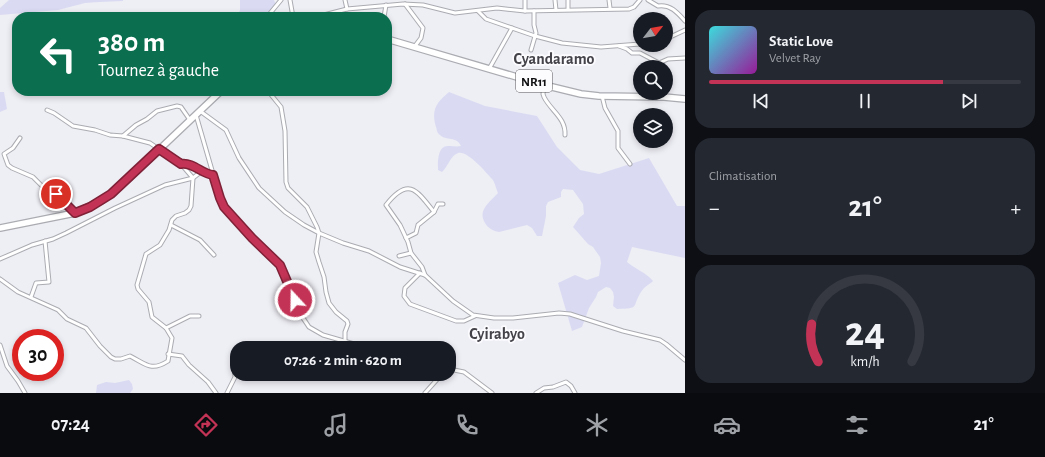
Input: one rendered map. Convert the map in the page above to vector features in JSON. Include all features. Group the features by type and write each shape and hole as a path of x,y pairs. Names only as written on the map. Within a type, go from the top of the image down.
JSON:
{"highway":[{"name":"NR11","path":"392,39 544,85 581,94 602,96 633,95"},
{"path":"0,228 75,213 90,207 111,194 217,96"},
{"name":"NR11","path":"673,98 685,99"}],"street":[{"path":"271,12 281,0"},
{"path":"345,0 347,9"},
{"path":"394,0 397,4"},
{"path":"525,0 526,11"},
{"path":"555,0 556,10"},
{"path":"568,0 568,9"},
{"path":"609,0 610,8"},
{"path":"335,12 347,9 397,4 427,6 455,13 497,8 526,11 632,8 640,0"},
{"path":"648,0 658,6 664,5 674,9 685,20"},
{"path":"291,1 292,12"},
{"path":"405,4 423,28 421,38 415,46"},
{"path":"385,12 386,5"},
{"path":"531,50 536,33 534,25 534,10"},
{"path":"478,11 486,19 562,44 588,46 633,45"},
{"path":"489,69 512,28"},
{"path":"673,36 685,30"},
{"path":"617,46 627,49 632,53 640,53 652,60"},
{"path":"666,60 685,58"},
{"path":"544,85 544,97 563,122 565,135"},
{"path":"198,113 213,175 224,207 252,238 280,265 299,312 309,327 319,334 345,341 345,332 348,324 347,321 336,312 330,303 326,292 324,277 317,258 316,248 319,233 315,220 307,207 288,188 286,182 284,147 285,131 281,107 272,96"},
{"path":"602,96 606,108 618,131 618,148 630,164"},
{"path":"123,136 157,111 177,106 181,108 190,120"},
{"path":"0,279 18,292 58,310 68,319 86,328 107,353 115,359 130,356 150,367 160,366 168,362 168,354 172,338 166,328 152,317 149,302 137,287 146,254 160,245 172,220 176,216 185,213 191,206 193,178 181,164 150,143 73,126 47,110"},
{"path":"198,113 226,130 237,154 250,175 268,198 291,216 319,233 343,243 369,251 400,266 425,275 465,311 476,316 494,318 513,318 560,313 570,314 623,331 660,340 685,360"},
{"path":"20,138 14,148 4,154 8,165 33,177 48,192 59,197 75,213"},
{"path":"181,164 187,163 209,175 213,175"},
{"path":"0,259 32,245 66,233 166,185 193,178 202,170"},
{"path":"425,275 422,267 411,253 400,225 386,206 396,193 408,188 422,195 434,212"},
{"path":"406,238 416,233 418,225 434,212 438,204 443,204"},
{"path":"170,225 200,240 214,255"},
{"path":"31,297 36,283 49,282 44,241"},
{"path":"399,256 411,253"},
{"path":"420,273 405,288 404,296 410,304 456,321 464,321 476,316"},
{"path":"166,328 190,316 199,316"},
{"path":"0,345 7,366 25,393"},
{"path":"168,354 182,356 208,382 216,393"},
{"path":"456,370 464,372 488,392 492,393"},
{"path":"227,393 233,381"},
{"path":"425,393 436,381"},
{"path":"536,393 544,388 553,387 566,382 571,386 575,393"}],"shaded area":[{"path":"9,0 123,0 85,3 58,10 12,12 12,14 0,15 0,8"},
{"path":"240,0 274,0 276,5 271,12 239,12"},
{"path":"0,92 4,92 7,109 0,112"},
{"path":"449,92 485,106 537,116 557,147 580,170 599,174 649,158 677,206 685,206 685,258 632,247 627,262 653,281 642,290 634,306 629,308 617,309 613,306 613,292 610,288 606,287 598,292 589,308 582,327 572,331 558,283 575,275 587,280 599,276 601,263 600,257 593,247 588,244 573,227 579,218 584,214 583,204 573,190 563,189 561,192 561,197 548,202 546,206 546,216 542,236 537,236 532,228 527,225 499,232 489,228 483,218 483,210 498,193 494,182 489,176 471,158 462,153 455,154 442,172 438,170 439,155 442,149 448,146 461,146 457,141 442,137 437,131 434,111 438,103"},
{"path":"129,380 133,389 130,393 96,393 97,385 106,382 115,383"}],"district":[{"name":"Cyandaramo","path":"554,58"},
{"name":"Cyirabyo","path":"497,333"}],"route":[{"path":"56,194 75,213 90,207 111,194 159,149 181,164 187,163 209,175 213,175 216,189 224,207 252,238 280,265 295,300"}]}
